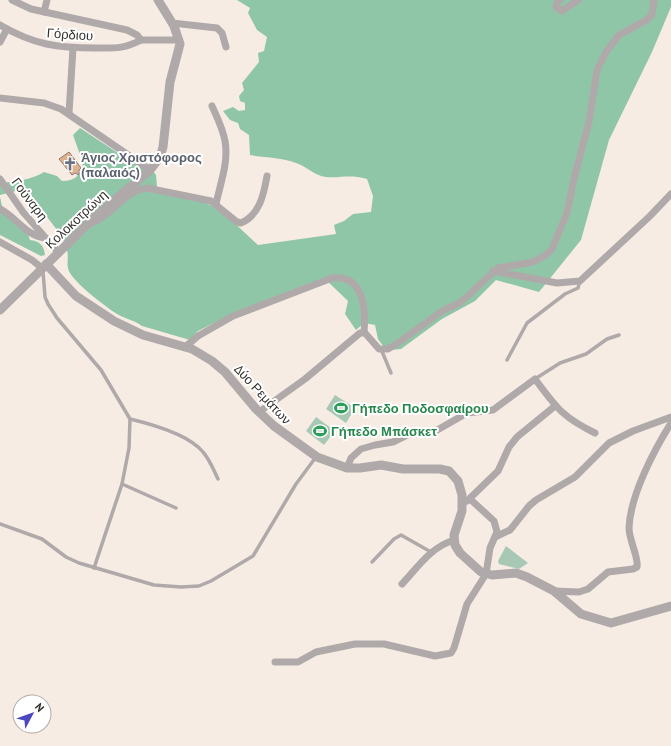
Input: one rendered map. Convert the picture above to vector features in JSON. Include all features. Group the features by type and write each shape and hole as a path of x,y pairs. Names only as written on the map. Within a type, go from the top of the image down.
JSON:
{"street":[{"path":"44,12 47,0"},
{"path":"158,0 180,40"},
{"path":"560,0 557,2 556,7 562,11 578,0"},
{"path":"185,347 198,336 233,316 332,278 338,278 347,280 360,293 365,309 364,332 381,350 388,349 442,311 461,302 493,271 502,267 533,262 546,255 552,249 567,213 575,174 589,122 597,70 606,52 620,35 645,21 652,14 654,0"},
{"name":"Γόρδιου","path":"15,1 27,8 127,30 137,35 140,40"},
{"path":"172,23 217,28 222,33 226,47"},
{"name":"Γόρδιου","path":"0,25 44,45 73,48 124,48 140,40 180,40"},
{"path":"0,42 7,29"},
{"name":"Κολοκοτρώνη","path":"0,310 87,224 150,170 160,158 163,148 170,82 180,48 180,40"},
{"path":"69,113 73,48"},
{"path":"0,98 44,104 69,113 150,170"},
{"path":"212,106 223,133 226,150 225,165 216,204"},
{"path":"87,224 98,221 127,196 143,189 157,189 204,199 216,204 238,222 244,222 257,210 262,202 267,176"},
{"name":"Γούναρη","path":"0,179 23,212 58,252"},
{"path":"493,271 557,283 580,281 650,216 671,194"},
{"path":"0,209 16,219 33,235 45,238"},
{"path":"0,242 44,266"},
{"name":"Δύο Ρεμάτων","path":"44,266 76,296 104,315 142,336 185,347 198,352 221,368 259,412 284,435 317,457 347,468 381,465 403,469 443,469 451,473 458,481 466,502 454,540"},
{"path":"259,412 364,332"},
{"path":"347,468 351,458 361,449 375,444 394,442 409,434 432,433 467,414 493,410 535,379 555,406 568,419 594,433"},
{"path":"275,662 298,662 316,652 355,644 384,644 435,656 449,655 454,648 467,604 486,574 490,548 497,529 495,524 466,502 498,471 512,444 555,406"},
{"path":"495,537 510,530 532,502 572,480 609,443 633,431 671,417"},
{"path":"554,591 579,592 588,589 608,572 633,569 637,566 629,533 631,516 653,454 671,423"},
{"path":"402,584 431,552 444,543 454,540 460,553 476,569 486,574 516,574 527,577 554,591 581,614 611,623 671,606"}],"lane":[{"path":"44,266 45,297 48,304 57,318 101,370 130,419 129,448 122,484 94,568"},
{"path":"507,360 527,323 565,294 578,288 580,281"},
{"path":"535,379 560,363 586,354 607,339 619,335"},
{"path":"381,350 391,373"},
{"path":"130,419 155,425 196,446 206,456 218,480"},
{"path":"0,524 42,539 66,557 94,568 154,586 181,588 199,586 211,581 253,556 296,484 317,457"},
{"path":"122,484 176,508"},
{"path":"372,562 394,539 400,535 431,552"}],"green space":[{"path":"237,0 671,0 671,7 652,52 609,140 581,240 539,292 496,280 475,301 442,319 401,349 391,350 383,346 378,339 375,325 364,323 356,330 345,314 348,301 324,278 236,312 198,331 190,340 142,326 112,311 77,282 68,269 67,250 60,234 47,217 26,195 20,190 0,195 0,179 2,183 18,181 34,177 44,172 57,176 62,181 74,179 80,171 83,163 73,135 80,128 118,153 153,171 156,175 157,186 154,192 204,202 212,206 228,217 258,245 336,234 334,225 344,221 353,214 371,212 373,196 367,179 346,176 326,177 314,173 300,164 290,161 250,155 249,135 240,129 238,123 230,120 223,111 233,107 239,111 245,110 245,103 240,101 239,96 244,90 242,83 259,62 258,53 264,51 267,37 257,30 248,13 250,8"},
{"path":"0,197 2,206 23,225 30,240 41,244 45,255 41,256 0,235"},
{"name":"Γήπεδο Ποδοσφαίρου","path":"335,395 355,408 346,423 326,409"},
{"name":"Γήπεδο Μπάσκετ","path":"316,417 335,431 324,445 306,431"},
{"path":"506,546 528,563 519,569 499,564 498,561"}],"building":[{"name":"Άγιος Χριστόφορος (παλαιός)","path":"69,152 81,168 79,170 79,175 75,173 72,175 59,159"}],"place":[{"name":"Άγιος Χριστόφορος (παλαιός)","path":"70,164"},
{"name":"Γήπεδο Ποδοσφαίρου","path":"341,408"},
{"name":"Γήπεδο Μπάσκετ","path":"320,431"}]}
